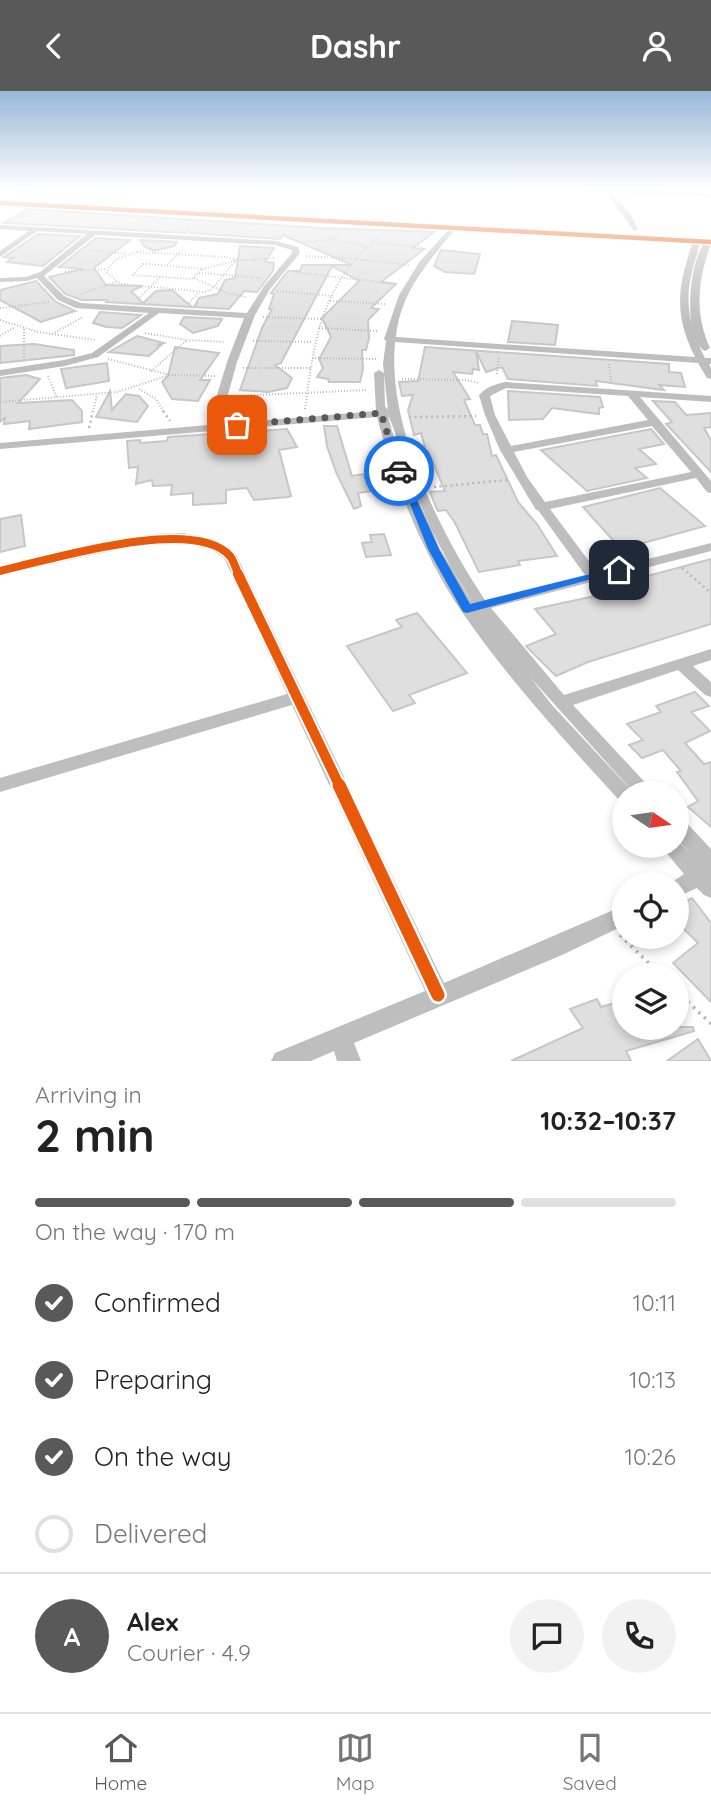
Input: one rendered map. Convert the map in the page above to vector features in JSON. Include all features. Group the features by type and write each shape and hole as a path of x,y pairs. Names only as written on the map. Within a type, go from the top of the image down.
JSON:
{"street":[{"path":"0,255 29,234"},
{"path":"0,280 43,274 91,234"},
{"path":"132,234 284,244 291,246 296,253 250,316 239,341 214,424"},
{"path":"384,384 391,305 412,265 441,234"},
{"path":"443,234 408,283 379,360 409,498 467,609 547,709 612,781"},
{"path":"631,234 705,242"},
{"path":"663,234 705,242"},
{"path":"705,242 683,285 683,306 687,333 708,360 711,376"},
{"path":"43,274 65,301 100,308 250,316"},
{"path":"0,373 95,355 157,311"},
{"path":"387,335 500,346 708,360"},
{"path":"594,577 521,478 490,415 484,395 492,388 711,398"},
{"path":"631,393 711,489"},
{"path":"0,439 171,424 214,424 304,412 388,411"},
{"path":"0,446 214,424 388,411"},
{"path":"388,411 419,488 446,545 482,605 562,702 635,781"},
{"path":"506,450 654,422"},
{"path":"540,506 699,474"},
{"path":"0,571 153,538 183,537 210,543 230,556 438,995"},
{"path":"467,609 711,547"},
{"path":"562,702 711,654"},
{"path":"681,664 711,691"},
{"path":"0,785 297,697"},
{"path":"690,846 708,874"},
{"path":"687,858 708,874"},
{"path":"689,883 708,874"},
{"path":"283,1061 612,921"},
{"path":"340,1038 349,1061"}],"path":[{"path":"331,240 337,234"},
{"path":"304,412 314,342 330,301 356,258 382,234"},
{"path":"167,265 194,238"},
{"path":"284,244 331,240 367,246"},
{"path":"372,243 426,248"},
{"path":"75,249 127,254"},
{"path":"0,308 65,301 116,282 208,292 235,260 137,251 113,261 107,269 107,274 116,282"},
{"path":"356,258 412,265"},
{"path":"194,278 202,269 146,264 133,275 194,278 214,288 263,295 333,296"},
{"path":"43,274 107,269"},
{"path":"281,271 401,284"},
{"path":"199,272 275,279"},
{"path":"128,310 160,277"},
{"path":"330,301 391,305"},
{"path":"52,334 100,308"},
{"path":"250,316 323,319"},
{"path":"0,320 24,329 116,342"},
{"path":"0,326 10,325"},
{"path":"0,336 16,327"},
{"path":"319,328 387,335"},
{"path":"24,329 24,369"},
{"path":"133,329 187,340 314,342"},
{"path":"151,371 187,340"},
{"path":"222,397 467,380 492,388 500,346"},
{"path":"607,354 613,392"},
{"path":"95,355 170,375 310,368"},
{"path":"311,358 379,360"},
{"path":"44,366 57,398"},
{"path":"0,402 97,395 137,388 170,375"},
{"path":"137,388 156,399 171,424"},
{"path":"88,431 97,395"},
{"path":"388,411 490,415"},
{"path":"419,488 521,478"},
{"path":"670,557 711,593"},
{"path":"640,949 651,963"},
{"path":"689,1003 711,1024"}],"building":[{"path":"38,234 80,236 43,266 7,262 13,258 4,257"},
{"path":"209,234 431,234 413,248 424,249 381,282 396,284 371,308 379,309 368,320 369,338 366,350 362,350 363,369 360,382 329,382 328,379 317,377 323,368 319,359 331,337 322,318 359,281 332,266 281,363 275,365 292,378 287,388 268,392 240,390 262,328 272,309 269,309 274,294 271,293 288,271 300,271 302,265 352,265 283,235 280,239"},
{"path":"96,238 130,240 94,268 106,285 143,286 131,291 143,303 156,291 172,290 192,307 82,300 65,294 49,277 83,269 59,267"},
{"path":"141,240 177,242 174,246 154,251 144,246"},
{"path":"240,246 274,248 265,262 274,263 273,271 257,292 244,291 229,309 194,307 199,298 218,294 225,280 235,278"},
{"path":"441,250 480,254 474,274 445,272 434,266"},
{"path":"36,281 56,302 75,311 41,322 0,300 0,290"},
{"path":"100,312 141,315 122,328 106,327 93,323"},
{"path":"184,317 222,319 218,326 193,333 180,324"},
{"path":"512,321 558,325 555,345 508,342"},
{"path":"137,336 164,343 157,345 161,345 149,356 109,352"},
{"path":"34,344 74,350 74,355 0,363 0,346"},
{"path":"175,347 219,353 200,380 210,380 198,401 172,399 162,382 168,376"},
{"path":"425,347 669,364 669,372 681,373 685,387 659,385 664,390 596,381 597,386 508,379 502,367 486,372 476,351 479,370 473,369 472,374 453,372 470,399 464,400 475,425 480,425 483,434 487,434 492,456 496,455 518,502 537,524 557,556 518,561 520,565 479,572 454,521 446,510 438,511 436,507 430,492 445,491 426,451 421,433 414,435 408,410 413,395 402,396 399,382 418,381"},
{"path":"107,363 109,381 66,388 61,369"},
{"path":"26,375 40,379 18,403 72,400 82,411 82,422 29,429 30,421 4,424 5,418 0,422 0,378"},
{"path":"110,391 112,410 126,394 139,396 148,406 137,422 96,417"},
{"path":"508,391 600,397 603,407 599,408 599,414 552,408 543,419 509,420"},
{"path":"653,401 675,402 686,415 711,413 711,427 704,428 711,440 711,472 666,424 672,422"},
{"path":"324,426 337,426 352,476 363,474 372,491 358,493 361,506 354,509 336,472 327,446"},
{"path":"287,429 297,447 279,450 291,496 288,497 254,500 247,488 226,490 226,503 193,505 193,493 171,495 172,485 153,486 152,480 136,484 138,467 129,468 127,441 167,441 168,437"},
{"path":"651,429 664,444 639,449 656,464 635,468 647,478 587,491 541,450"},
{"path":"660,488 705,526 621,549 583,507"},
{"path":"21,515 25,546 0,552 0,519"},
{"path":"384,534 391,555 366,557 362,543 372,542 370,535"},
{"path":"711,559 711,624 588,662 556,676 526,646 556,634 535,609 595,596 591,591"},
{"path":"417,613 467,673 409,695 415,703 393,711 347,646 402,627 396,620"},
{"path":"695,692 709,706 691,712 710,731 685,743 704,764 711,762 711,827 690,809 690,806 698,801 690,790 690,781 684,781 677,772 681,771 663,750 642,758 629,745 643,740 627,724 661,712 656,706"},
{"path":"692,898 711,923 711,1002 689,979 689,963 673,963 698,943 689,934 689,900"},
{"path":"597,999 601,1007 612,1004 612,1040 663,1040 626,1051 631,1061 511,1061 583,1028 570,1009"},
{"path":"698,1039 711,1061 667,1061"}],"cycle path":[{"path":"570,234 711,242"},
{"path":"0,571 153,538 183,537 210,543 230,556 438,995"}],"way so far":[{"path":"237,425 381,413 399,471"}],"route":[{"path":"399,471 433,549 467,609 619,570"}]}
